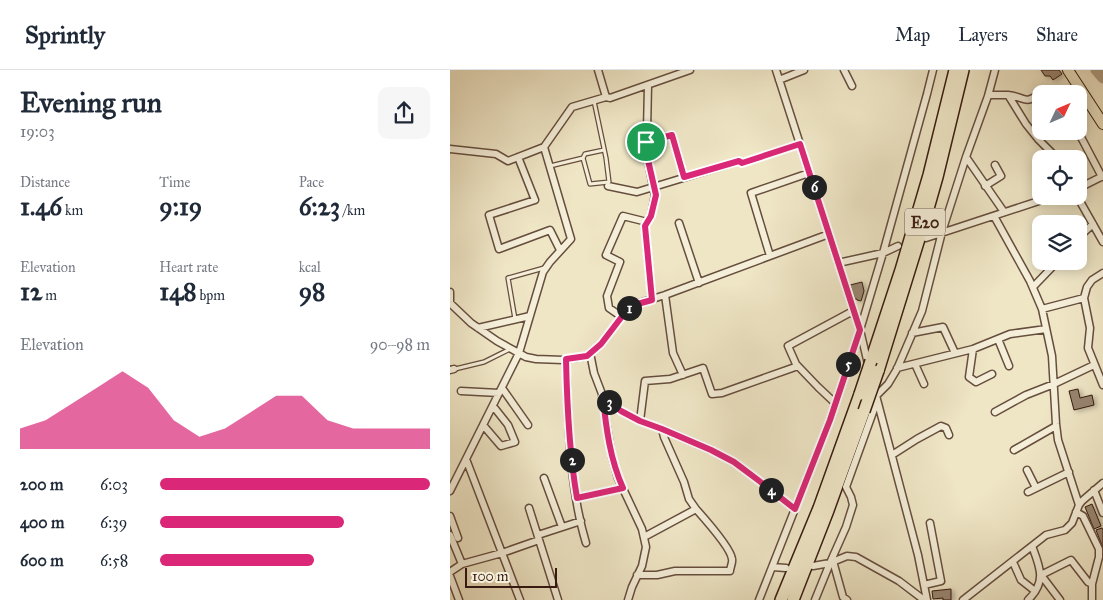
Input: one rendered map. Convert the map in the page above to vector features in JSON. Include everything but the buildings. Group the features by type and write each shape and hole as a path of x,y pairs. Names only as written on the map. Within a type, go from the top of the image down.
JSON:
{"highway":[{"name":"E20","path":"793,600 864,411 874,366 928,175 954,70"},
{"name":"E20","path":"781,600 818,508 860,394 874,366 924,226 963,70"},
{"path":"1068,70 1103,124"}],"street":[{"path":"598,70 606,97"},
{"path":"450,149 496,154 508,161 544,147 572,107 606,97 610,98 690,70"},
{"path":"776,70 860,330 918,556 926,600"},
{"path":"779,80 804,70"},
{"path":"844,70 852,86"},
{"path":"759,600 809,476 860,330 933,70"},
{"path":"815,600 846,527 853,505 846,487 876,398 888,384 897,368 922,311 942,232 995,70"},
{"path":"648,85 645,147 656,195 651,216 645,226 652,300"},
{"path":"988,95 1008,95 1023,100 1032,99"},
{"path":"1008,95 1026,124 1049,150"},
{"path":"646,142 672,135 684,177"},
{"path":"1083,140 1102,177 1087,184"},
{"path":"608,186 637,192 739,161 742,163 800,144"},
{"path":"450,491 519,353 543,272 571,239 544,147"},
{"path":"966,156 1004,212"},
{"path":"518,157 535,200 489,215 499,249 550,230 560,250"},
{"path":"986,186 1002,176 995,165"},
{"path":"770,256 751,193 809,173"},
{"path":"926,238 1032,203"},
{"path":"1082,205 1103,242"},
{"path":"622,317 609,308 607,296 620,262 606,255 623,216 647,222"},
{"path":"994,216 1033,287 1042,309 1052,356 1058,440 1079,505"},
{"path":"679,223 699,283"},
{"path":"1087,229 1092,224"},
{"path":"450,292 450,303 471,323 497,342 526,357 566,359 587,356 601,344 630,306 699,283 829,234"},
{"path":"838,263 883,253 898,246"},
{"path":"1033,287 1049,270"},
{"path":"1103,273 1092,280 1087,287 1084,298 1090,328 1088,348 1103,385"},
{"path":"665,295 673,353 683,375"},
{"path":"1042,309 1084,298"},
{"path":"835,403 798,366 788,346 853,311"},
{"path":"478,328 530,316"},
{"path":"912,333 943,327 955,353"},
{"path":"897,368 973,349 1016,332 1046,329"},
{"path":"998,339 1009,366"},
{"path":"973,349 969,377 976,382 992,374"},
{"path":"590,353 594,373 603,397 612,457 623,488 642,529 646,547 642,566 628,600"},
{"path":"566,359 574,483 586,543"},
{"path":"915,364 924,384"},
{"path":"995,412 1026,395 1094,365"},
{"path":"640,421 645,381 670,379 703,368 712,394 722,393 798,366"},
{"path":"461,391 501,391"},
{"path":"501,391 528,425"},
{"path":"603,397 621,411 640,421 711,450 734,462 795,509"},
{"path":"483,425 501,446 515,442 508,425 492,406"},
{"path":"892,454 941,426 946,428 949,435"},
{"path":"1014,450 1056,426"},
{"path":"637,575 657,575 675,571 730,571 732,559 728,550 714,529 689,499 662,429"},
{"path":"466,458 520,600"},
{"path":"1026,470 1036,488"},
{"path":"1028,492 1069,472"},
{"path":"544,478 562,528"},
{"path":"963,600 1046,535 1065,530 1072,523 1079,505 1103,483"},
{"path":"577,498 623,488"},
{"path":"1094,490 1103,512"},
{"path":"529,508 558,600"},
{"path":"644,537 696,509"},
{"path":"1076,512 1082,516 1099,549 1099,557 1092,584 1092,600"},
{"path":"450,516 458,538"},
{"path":"450,572 462,564 502,553 581,521"},
{"path":"924,585 941,581 930,523"},
{"path":"450,535 462,564"},
{"path":"1032,546 1041,575 1060,600"},
{"path":"813,566 847,556 856,557 898,580 926,600"},
{"path":"1041,575 1072,560 1088,582 1092,584"},
{"path":"831,562 843,597 847,600"},
{"path":"1013,562 1021,580 1035,591"},
{"path":"772,567 786,568"},
{"path":"1028,600 1038,587 1041,575"},
{"path":"450,576 458,600"}],"lane":[{"path":"583,158 590,184 609,182 594,100"},
{"path":"550,166 583,158 585,154 604,150"},
{"path":"515,319 508,278 546,268"},
{"path":"452,370 484,362 511,349"}],"waterway":[{"path":"1096,70 1103,78"}],"route":[{"path":"672,135 684,177 739,161 742,163 800,144 860,330 830,420 795,509 734,462 711,450 640,421 621,411 603,397 612,457 623,488 577,498 568,412 566,359 587,356 601,344 630,306 652,300 645,226 651,216 656,195 645,147 646,142 672,135"}]}
